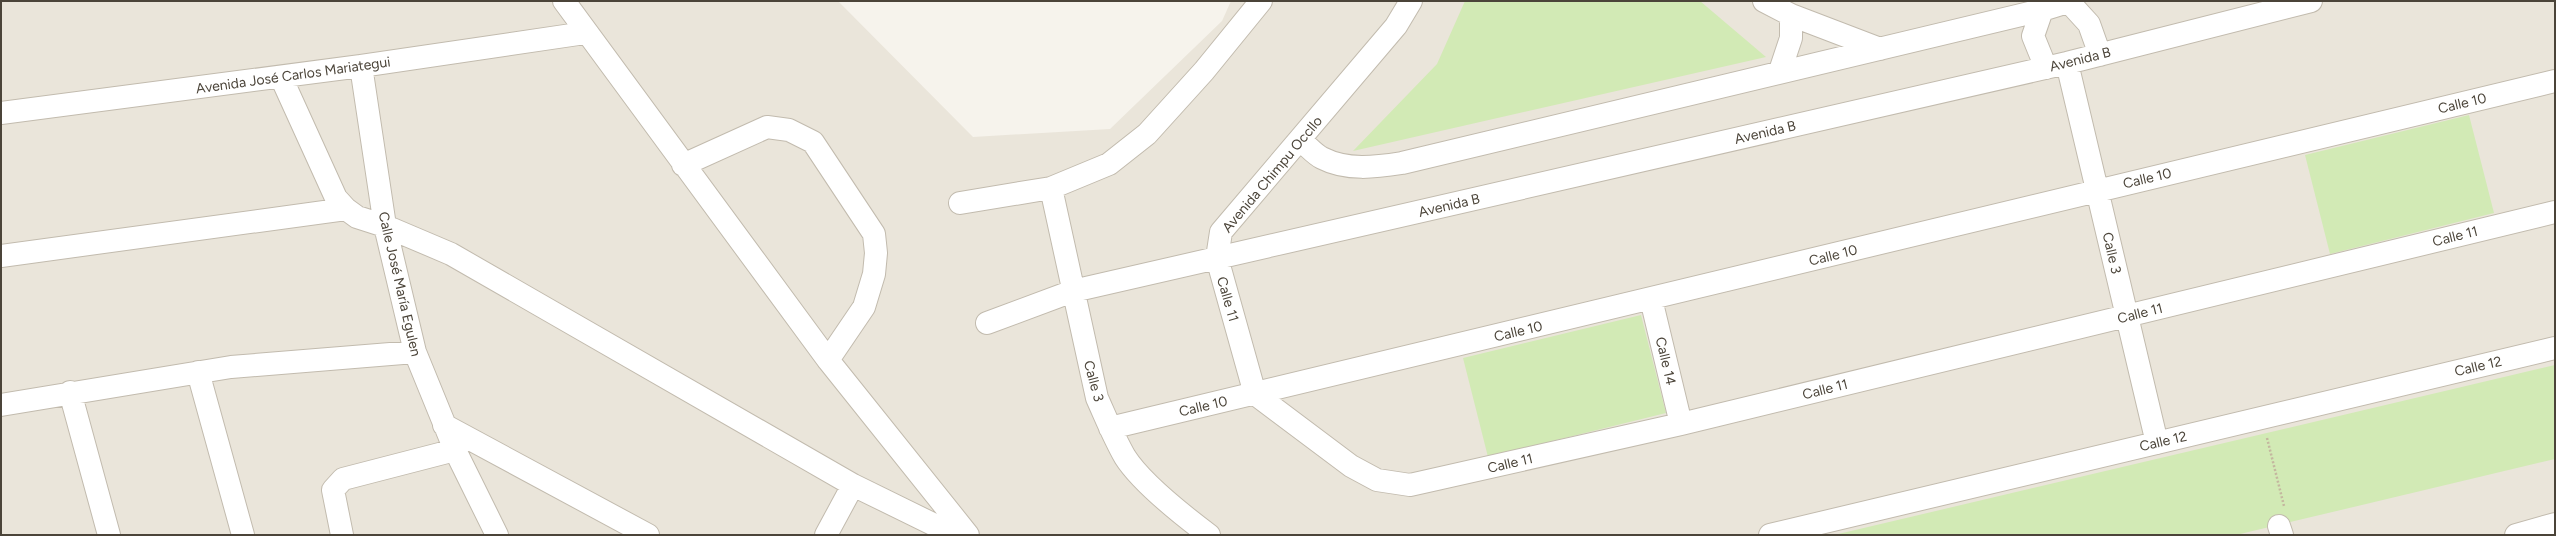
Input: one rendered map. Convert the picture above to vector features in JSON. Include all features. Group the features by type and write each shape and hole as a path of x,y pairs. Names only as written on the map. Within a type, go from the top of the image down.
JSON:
{"street":[{"path":"564,1 585,33 828,360 968,535"},
{"path":"960,203 1051,188 1109,164 1147,134 1204,71 1261,1"},
{"name":"Avenida Chimpu Occllo","path":"1217,258 1221,232 1396,26 1411,1"},
{"path":"1764,1 1791,15 1880,49"},
{"path":"1300,140 1322,158 1346,165 1372,168 1410,161 1780,71 1880,49 2041,6 2069,1 2089,24 2100,55"},
{"name":"Avenida B","path":"1217,258 2046,68 2311,1"},
{"path":"2041,6 2033,36 2046,68"},
{"path":"1780,71 1791,38 1791,15"},
{"name":"Avenida José Carlos Mariategui","path":"1,113 281,77 585,33"},
{"name":"Calle 3","path":"2067,63 2157,443"},
{"name":"Calle José María Egulen","path":"361,66 385,226 415,352 444,426 497,535"},
{"path":"281,77 336,198 346,209 357,217 385,226 451,254 930,529 955,535"},
{"name":"Calle 10","path":"1110,428 2555,81"},
{"path":"683,165 768,127 789,130 813,142 874,234 876,253 874,274 864,307 828,360"},
{"name":"Calle 3","path":"1051,188 1097,398 1110,428 1131,464 1182,515 1209,535"},
{"path":"1,256 346,209"},
{"name":"Calle 11","path":"1217,258 1255,394 1351,466 1377,480 1410,485 1681,424 2555,212"},
{"path":"987,323 1073,291 1217,258"},
{"name":"Calle 14","path":"1651,299 1681,424"},
{"name":"Calle 12","path":"1770,535 2555,348"},
{"path":"1,405 70,392 231,367 415,352"},
{"path":"198,372 243,535"},
{"path":"70,392 109,535"},
{"path":"444,426 648,535"},
{"path":"342,535 333,490 343,479 455,450"},
{"path":"826,535 853,485"},
{"path":"2516,534 2555,524"}],"path":[{"path":"2262,418 2282,523"}],"shaded area":[{"path":"1,1 838,1 973,137 1110,129 1222,21 1231,1 2555,1 2555,535 1,535"}],"green space":[{"path":"1465,1 1700,1 1766,57 1353,151 1437,64"},
{"path":"2469,115 2494,213 2330,254 2305,155"},
{"path":"1641,315 1666,413 1488,457 1463,358"},
{"path":"2555,365 2555,459 2236,535 1834,535"}]}
